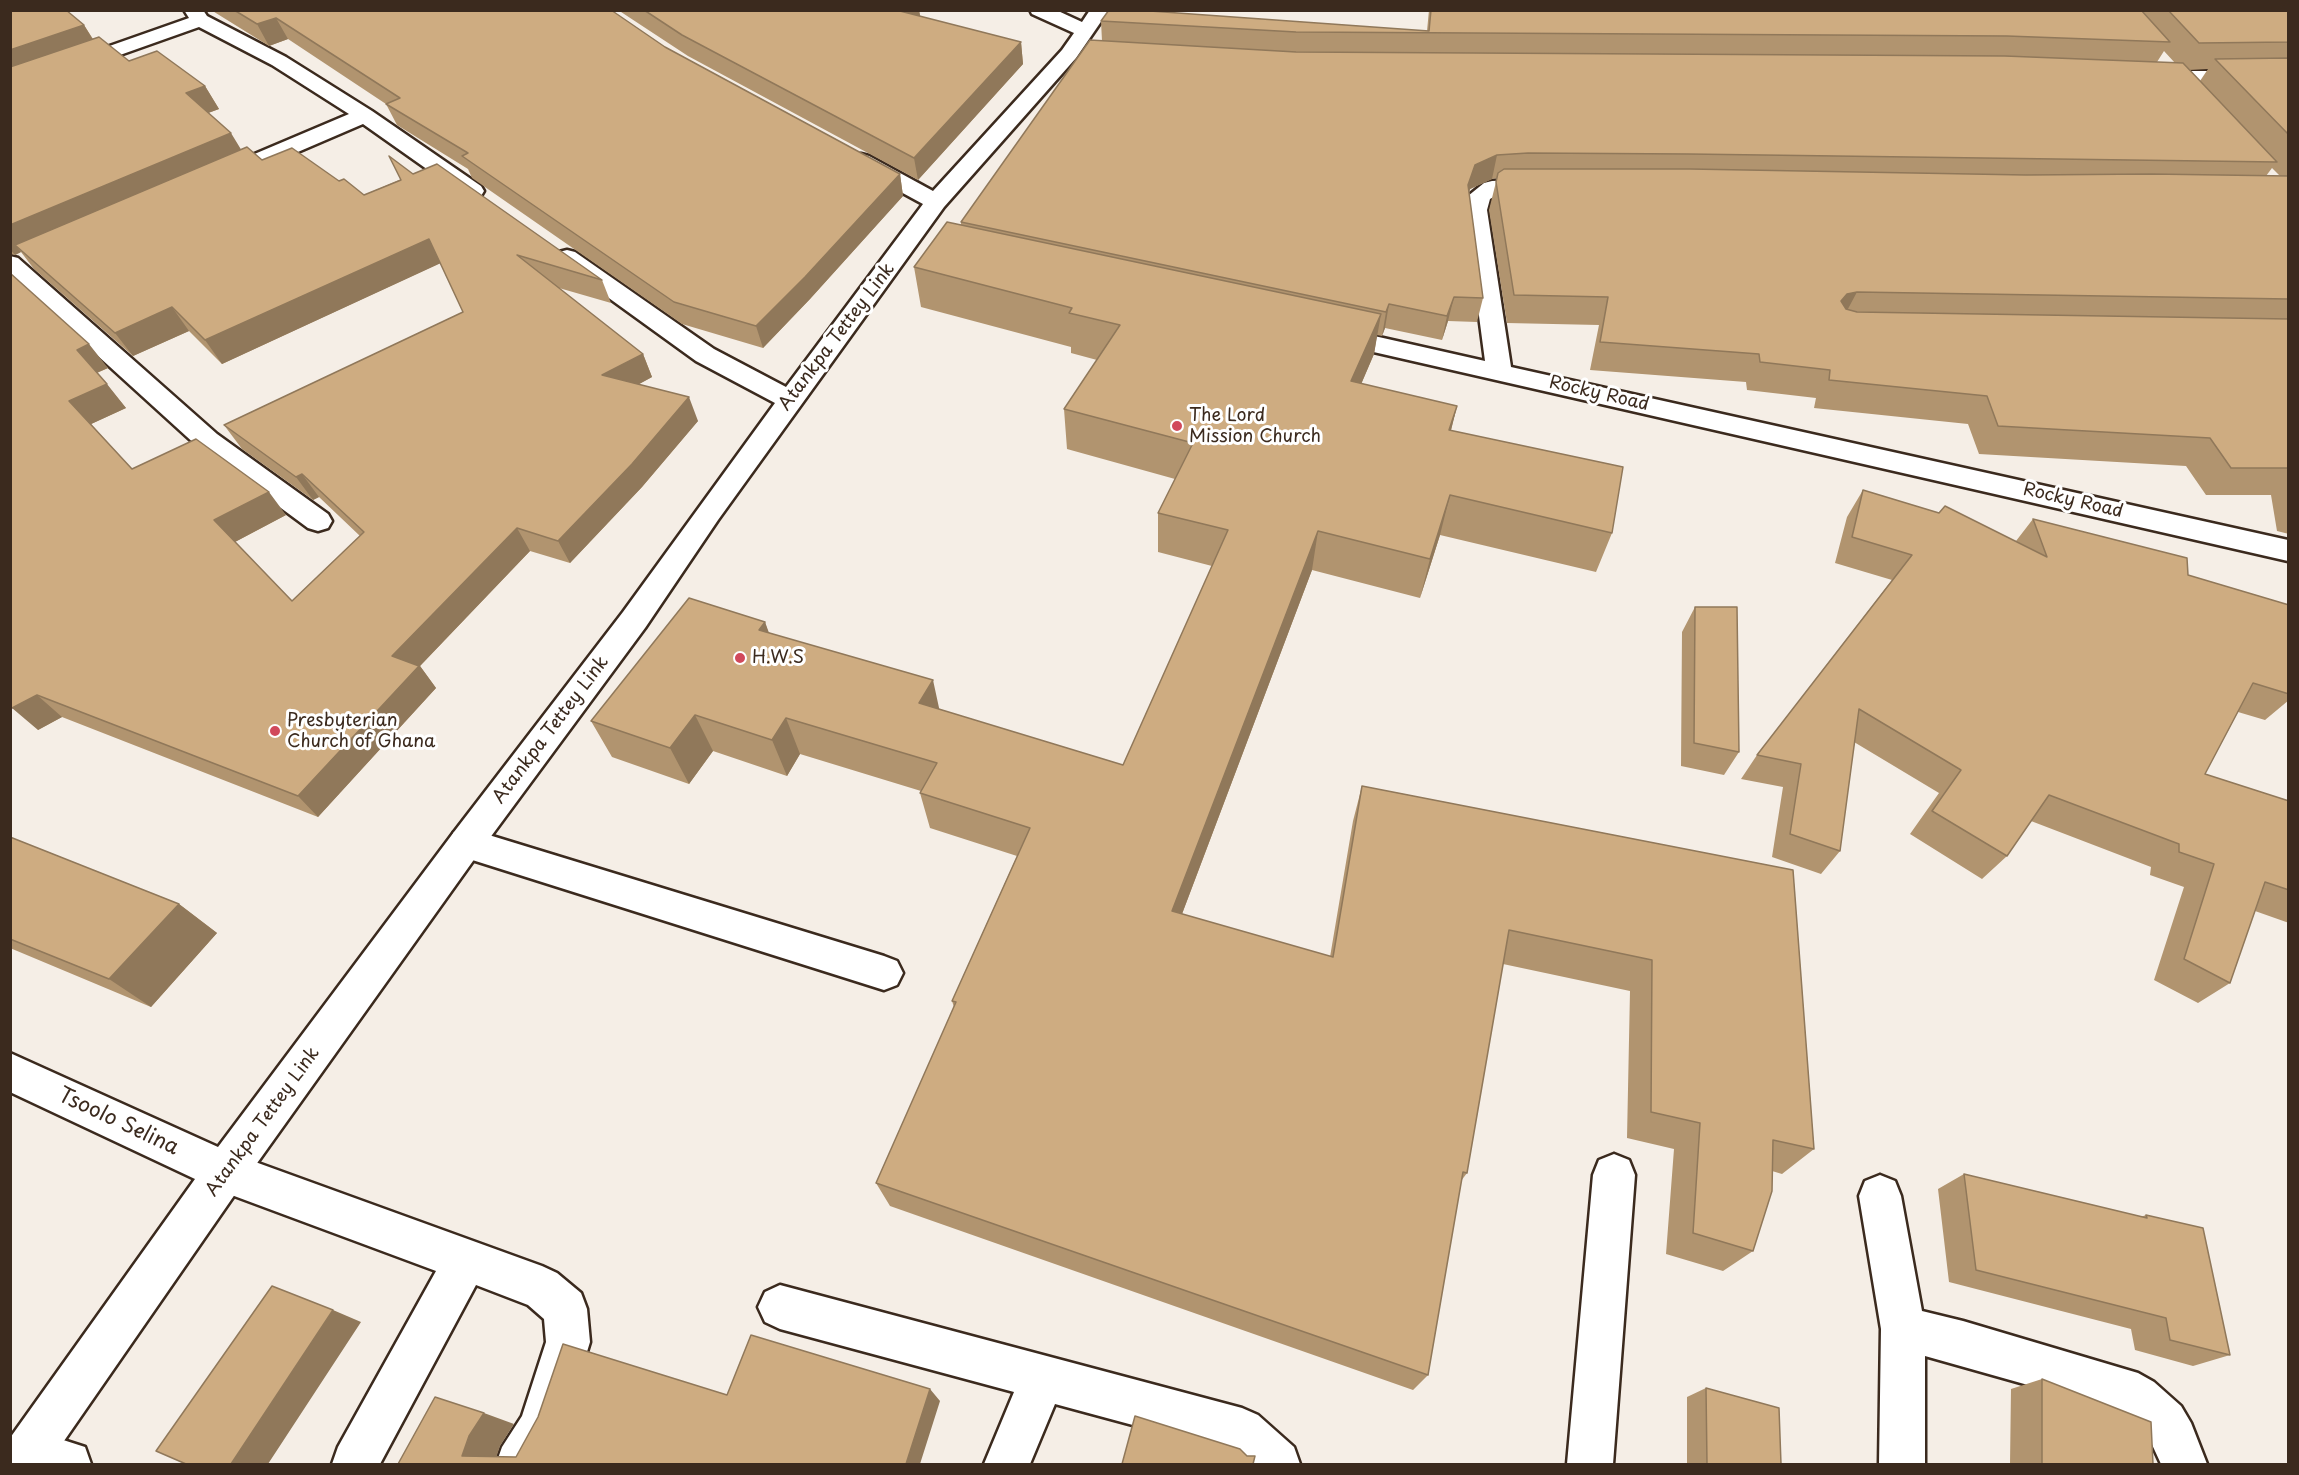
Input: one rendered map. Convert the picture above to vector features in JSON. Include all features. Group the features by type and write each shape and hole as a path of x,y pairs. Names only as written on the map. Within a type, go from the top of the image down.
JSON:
{"street":[{"path":"1039,10 1087,38"},
{"path":"10,88 197,15 279,61 365,115 491,204"},
{"name":"Atankpa Tettey Link","path":"39,1460 225,1172 466,843 634,620 790,400 919,246 936,202 1087,38"},
{"path":"2161,61 2191,94"},
{"path":"2131,76 2289,77"},
{"path":"202,184 365,115"},
{"path":"844,151 936,202"},
{"path":"1499,371 1476,210 1479,196 1492,188 1556,186"},
{"path":"550,245 705,355 790,400"},
{"path":"20,262 207,440 318,521"},
{"name":"Rocky Road","path":"1302,328 2289,551"},
{"path":"466,843 884,973"},
{"name":"Tsoolo Selina","path":"10,1072 225,1172 542,1288 564,1309 568,1342 541,1427 519,1464"},
{"path":"1590,1464 1614,1175"},
{"path":"1880,1196 1903,1329 1902,1464"},
{"path":"355,1464 466,1260"},
{"path":"780,1307 1242,1431 1278,1464"},
{"path":"1903,1329 1963,1343 2122,1389 2138,1398 2165,1422 2175,1439 2184,1464"},
{"path":"1007,1464 1043,1379"}],"building":[{"path":"10,10 66,10 84,25 10,50"},
{"path":"234,10 611,10 665,47 900,174 805,277 756,326 674,302 462,156 468,153 386,104 400,98 276,18 257,24"},
{"path":"644,10 896,10 1021,42 914,158 682,35"},
{"path":"1109,10 1429,31 1431,10 2141,10 2170,42 2007,36 1296,32 1101,21"},
{"path":"2168,10 2289,10 2289,42 2199,43"},
{"path":"99,37 129,61 157,51 205,86 186,93 231,133 10,225 10,67"},
{"path":"1090,40 1296,52 2005,56 2183,63 2277,162 1689,154 1528,153 1497,155 1475,165 1468,185 1483,298 1454,297 1447,316 1389,304 1386,312 961,222"},
{"path":"2289,58 2289,135 2215,59"},
{"path":"247,147 262,160 292,148 339,181 344,179 364,195 401,180 389,156 413,174 437,164 602,280 517,255 643,354 602,375 689,397 632,464 558,541 517,528 392,656 419,666 298,796 37,695 12,708 10,706 10,273 89,344 77,350 107,384 69,401 132,469 196,439 269,492 214,520 292,601 364,532 302,474 296,477 224,425 463,312 429,239 205,340 172,307 115,333 15,245"},
{"path":"1504,169 2289,176 2289,299 1857,292 1847,294 1841,301 1846,309 1857,312 2289,319 2289,468 2231,468 2210,438 1998,426 1987,396 1829,380 1830,370 1760,362 1759,354 1600,342 1608,297 1514,295 1496,182 1498,173"},
{"path":"947,222 1381,314 1351,381 1457,406 1449,430 1623,467 1612,533 1450,495 1430,559 1318,531 1172,911 1333,957 1362,786 1793,870 1814,1149 1773,1140 1772,1191 1753,1251 1693,1233 1700,1123 1651,1112 1652,960 1509,930 1467,1173 1463,1172 1428,1375 876,1183 956,1002 952,1001 1030,828 920,793 937,763 786,718 772,740 695,715 670,748 591,721 689,598 765,622 759,630 933,680 919,703 1123,765 1228,530 1158,513 1193,443 1064,409 1120,325 1069,313 1072,308 914,267"},
{"path":"1863,490 1939,513 1945,506 2047,557 2033,519 2187,558 2188,575 2289,605 2289,694 2253,683 2205,774 2289,801 2289,890 2265,882 2230,983 2184,959 2214,864 2179,852 2179,844 2049,795 2007,856 1932,811 1961,770 1859,709 1840,851 1790,834 1801,764 1757,755 1912,555 1852,537"},
{"path":"1695,607 1737,607 1739,752 1694,743"},
{"path":"10,837 179,904 109,979 10,939"},
{"path":"1964,1174 2147,1218 2146,1215 2203,1228 2230,1355 2170,1340 2166,1318 1976,1270"},
{"path":"272,1286 333,1310 231,1464 186,1464 156,1451"},
{"path":"751,1335 930,1389 906,1464 398,1464 435,1397 484,1413 469,1436 462,1456 516,1457 538,1417 563,1344 727,1395"},
{"path":"2042,1379 2151,1422 2153,1464 2042,1464"},
{"path":"1706,1388 1779,1408 1781,1464 1707,1464"},
{"path":"1135,1416 1240,1449 1247,1456 1255,1456 1253,1464 1122,1464"}],"place":[{"name":"The Lord Mission Church","path":"1177,426"},
{"name":"H.W.S","path":"740,658"},
{"name":"Presbyterian Church of Ghana","path":"275,731"}]}
